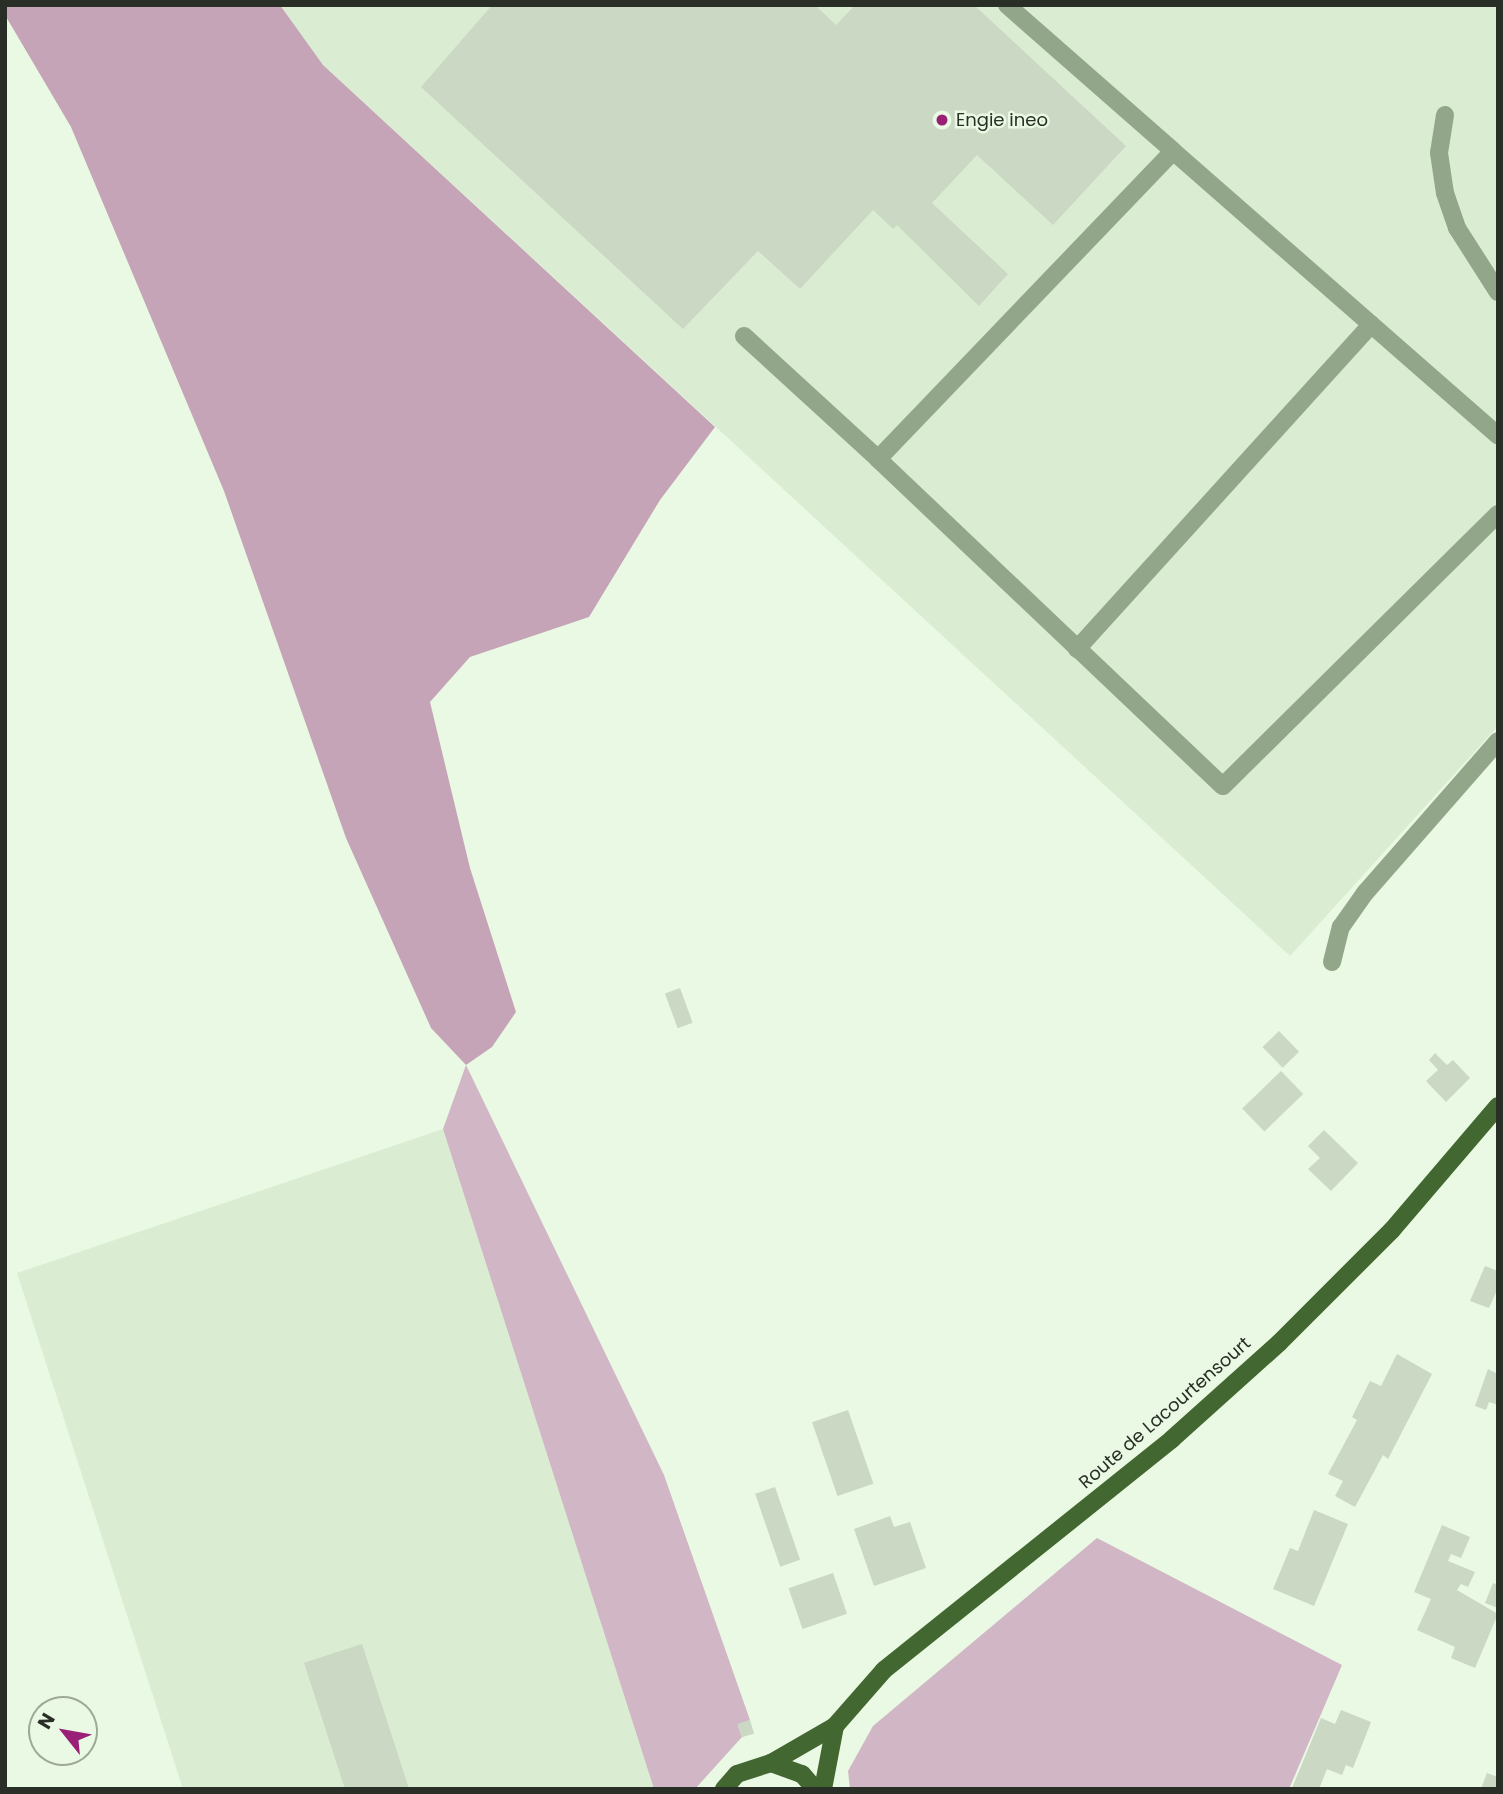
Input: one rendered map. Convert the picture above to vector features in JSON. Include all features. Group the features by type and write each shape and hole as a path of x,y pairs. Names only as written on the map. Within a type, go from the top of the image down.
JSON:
{"main road":[{"name":"Route de Lacourtensourt","path":"724,1789 737,1774 771,1763 835,1726 884,1670 1172,1439 1279,1343 1392,1230 1498,1106"},
{"path":"823,1789 835,1726"},
{"path":"771,1763 802,1774 815,1789"}],"lane":[{"path":"1007,5 1498,436"},
{"path":"1445,115 1439,153 1445,193 1457,228 1498,292"},
{"path":"878,459 1174,151"},
{"path":"1077,649 1371,325"},
{"path":"744,337 878,459 1223,786 1498,514"},
{"path":"1332,962 1341,927 1365,893 1498,741"}],"shaded area":[{"path":"5,5 280,5 323,65 715,427 660,500 589,617 470,657 430,702 470,868 516,1012 492,1047 466,1065 431,1028 346,838 224,491 71,127 5,15"},
{"path":"280,5 1498,5 1498,726 1290,956 323,65"},
{"path":"466,1065 664,1475 750,1720 738,1725 742,1737 695,1789 654,1789 443,1129"},
{"path":"443,1129 654,1789 183,1789 17,1273"},
{"path":"1097,1538 1342,1665 1289,1789 850,1789 848,1771 873,1726"}],"building":[{"path":"492,5 815,5 836,25 855,5 974,5 1126,146 1053,225 977,155 932,203 1008,274 979,306 897,225 893,229 873,210 800,289 758,251 683,329 421,87"},
{"path":"680,988 693,1023 678,1028 665,993"},
{"path":"1279,1031 1299,1052 1283,1068 1262,1047"},
{"path":"1435,1053 1447,1065 1453,1060 1470,1078 1446,1102 1426,1081 1438,1070 1429,1060"},
{"path":"1281,1071 1303,1094 1264,1132 1242,1109"},
{"path":"1324,1130 1358,1163 1331,1191 1308,1169 1320,1158 1308,1146"},
{"path":"1485,1266 1498,1271 1498,1288 1489,1308 1470,1301"},
{"path":"1397,1354 1432,1374 1388,1459 1383,1455 1355,1507 1335,1496 1343,1481 1328,1474 1357,1420 1352,1417 1370,1381 1381,1386"},
{"path":"1488,1369 1498,1374 1498,1405 1489,1402 1486,1410 1475,1406"},
{"path":"848,1410 873,1484 837,1496 812,1422"},
{"path":"775,1487 800,1560 780,1567 755,1494"},
{"path":"1314,1510 1348,1524 1314,1606 1273,1589 1290,1548 1298,1551"},
{"path":"890,1516 894,1527 910,1522 926,1568 874,1586 854,1529"},
{"path":"1442,1525 1470,1537 1461,1558 1451,1554 1448,1561 1475,1572 1468,1587 1461,1584 1457,1590 1498,1614 1475,1668 1451,1658 1455,1647 1417,1630 1431,1599 1414,1592"},
{"path":"833,1573 847,1614 803,1629 789,1588"},
{"path":"1493,1583 1498,1585 1498,1608 1485,1603"},
{"path":"362,1644 409,1789 345,1789 304,1663"},
{"path":"1341,1710 1371,1722 1353,1768 1346,1765 1342,1775 1327,1769 1319,1789 1292,1788 1321,1718 1335,1724"},
{"path":"750,1720 754,1733 742,1737 738,1724"},
{"path":"1487,1773 1498,1777 1498,1789 1481,1789"}],"place":[{"name":"Engie ineo","path":"942,120"}]}
